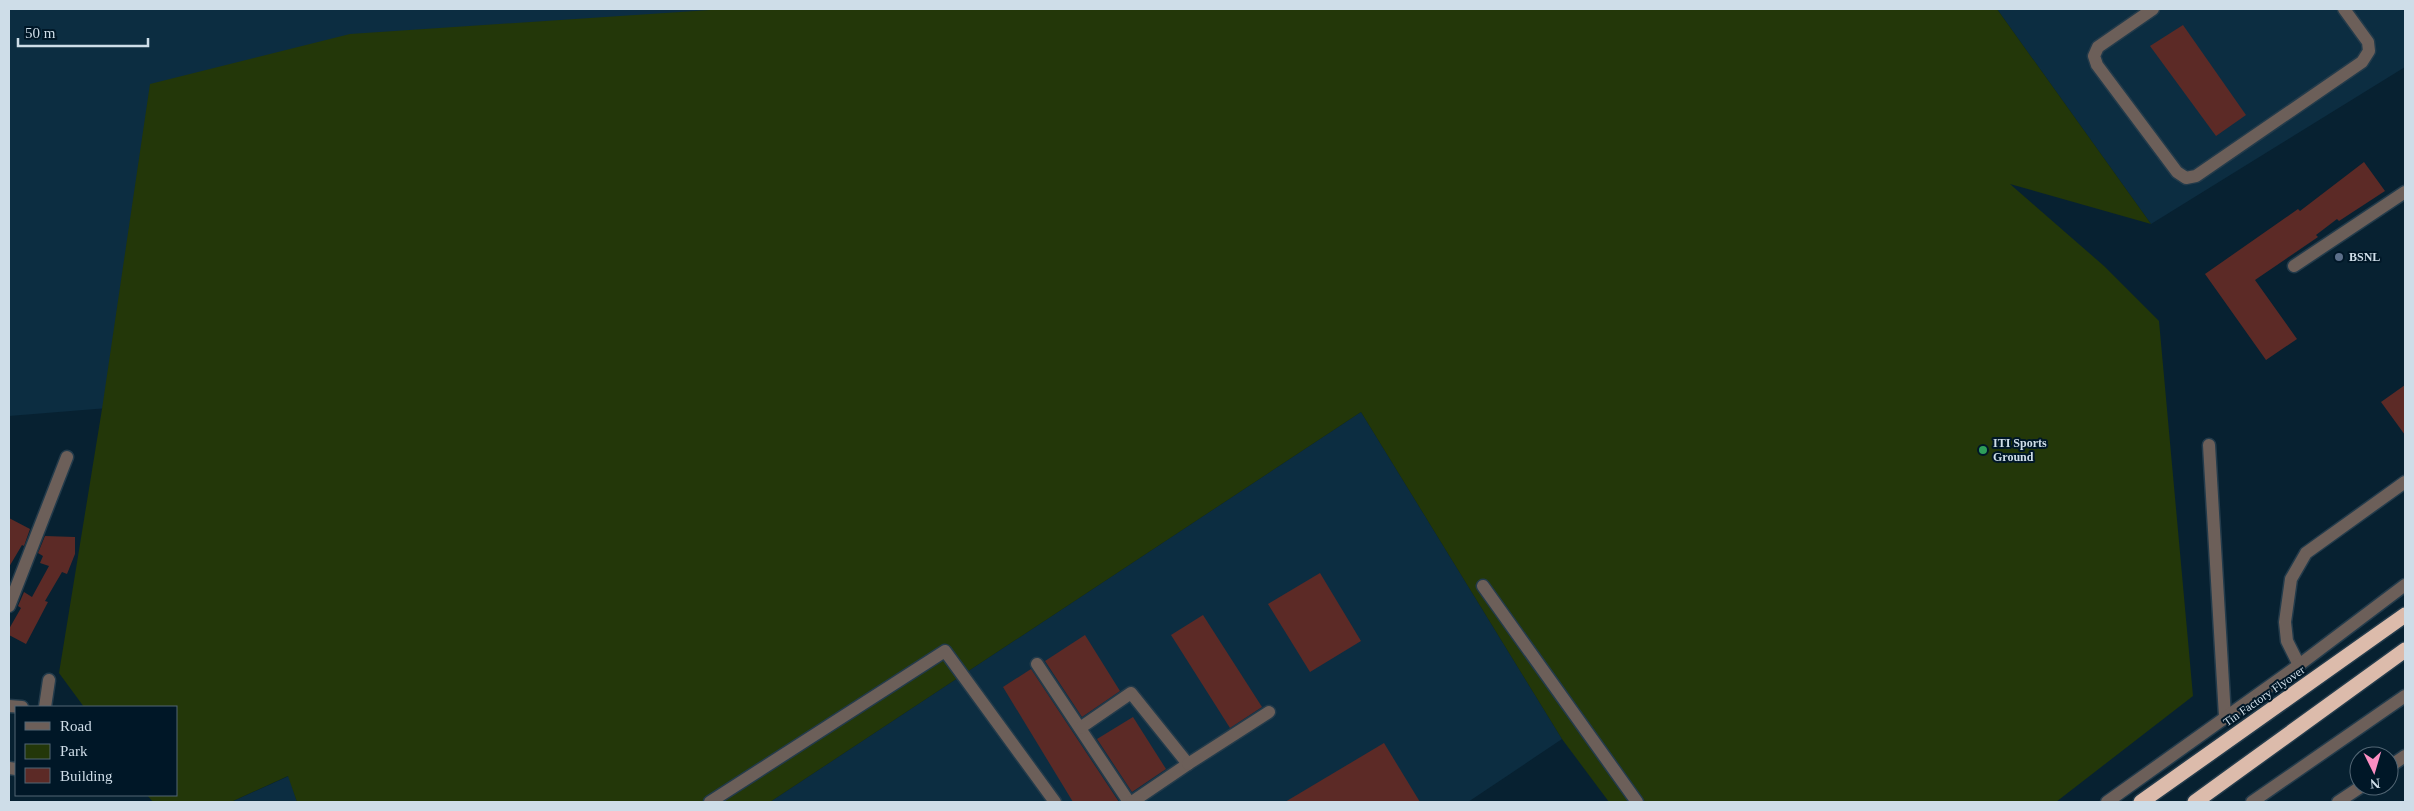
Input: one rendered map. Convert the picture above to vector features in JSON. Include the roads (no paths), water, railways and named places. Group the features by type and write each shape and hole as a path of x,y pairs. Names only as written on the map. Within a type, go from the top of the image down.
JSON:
{"highway":[{"name":"Tin Factory Flyover","path":"2141,802 2405,615"},
{"path":"2195,802 2405,650"}],"street":[{"path":"2153,9 2098,47 2094,56 2097,65 2177,172 2186,178 2196,176 2362,62 2370,50 2368,42 2344,9"},
{"path":"2294,266 2405,192"},
{"path":"2209,446 2225,717"},
{"path":"9,606 67,457"},
{"path":"2299,665 2287,641 2285,622 2291,579 2306,553 2405,482"},
{"path":"2107,802 2299,665 2405,584"},
{"path":"1483,586 1637,802"},
{"path":"710,802 945,651 1055,802"},
{"path":"1037,664 1131,802 1269,712"},
{"path":"45,706 49,680"},
{"path":"1080,728 1131,693 1188,764"},
{"path":"2252,802 2405,696"},
{"path":"2338,802 2349,795"}],"place":[{"name":"BSNL","path":"2339,257"},
{"name":"ITI Sports Ground","path":"1983,450"}]}
